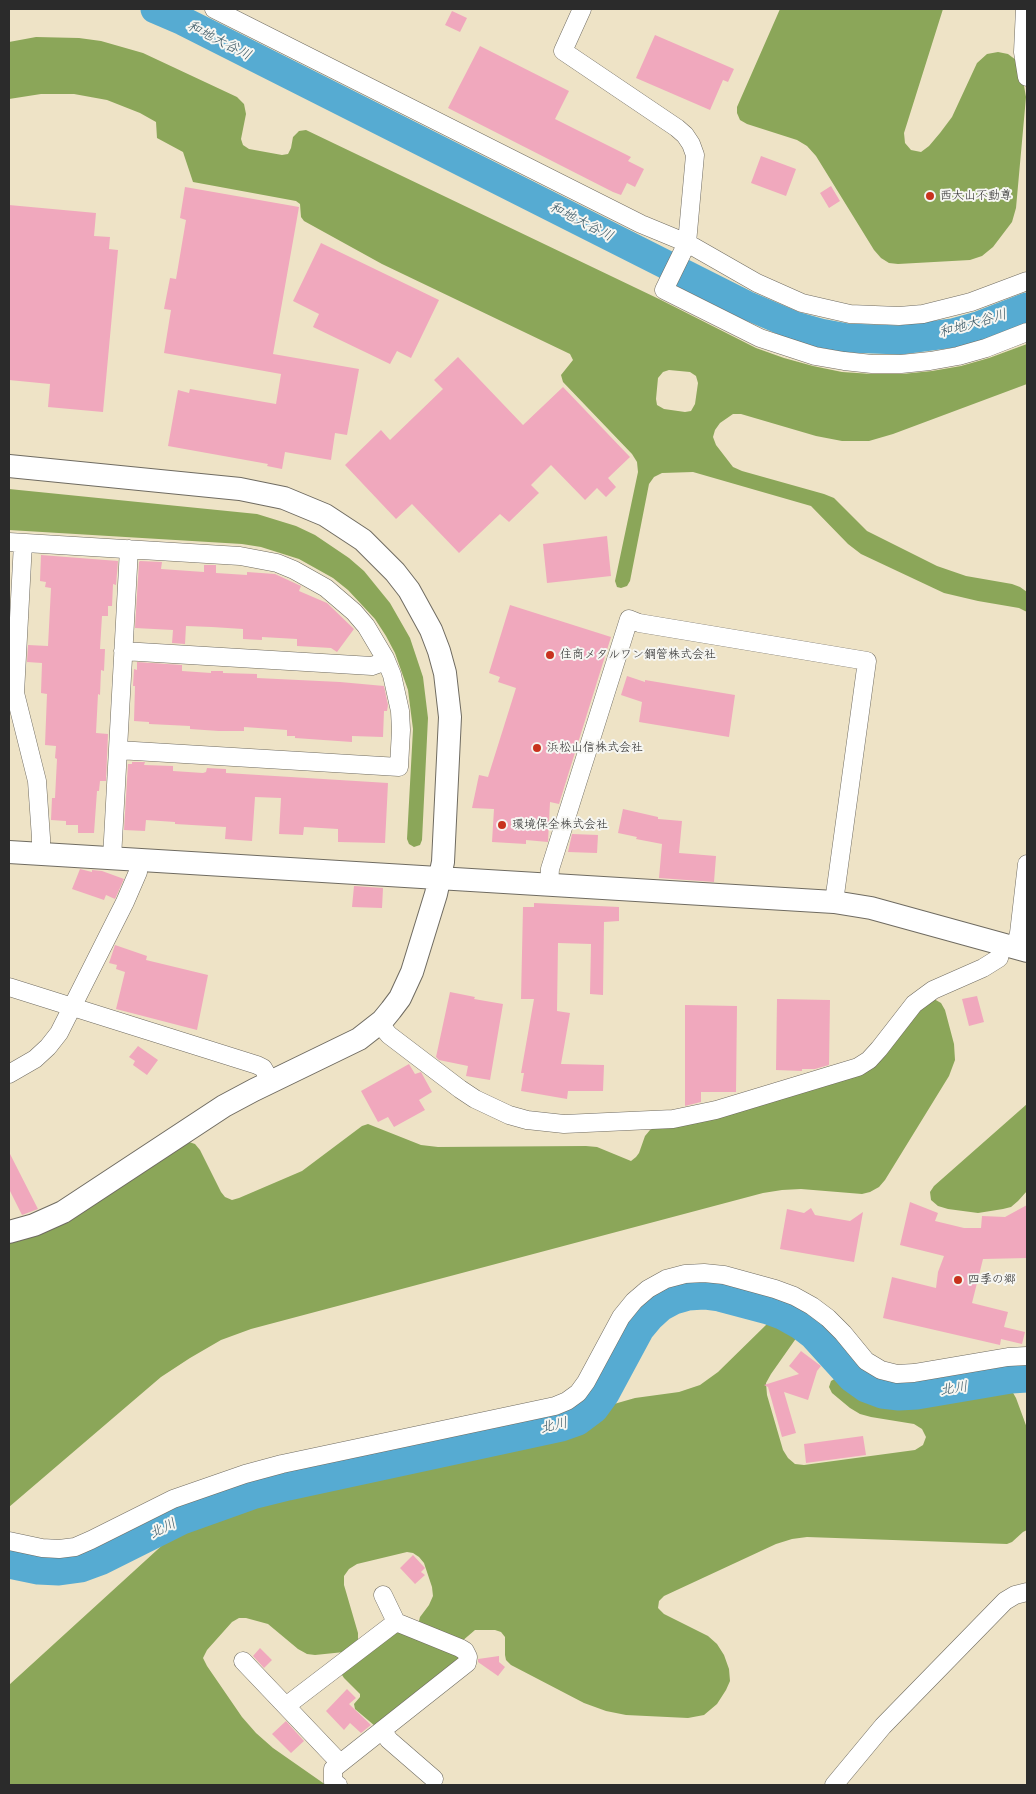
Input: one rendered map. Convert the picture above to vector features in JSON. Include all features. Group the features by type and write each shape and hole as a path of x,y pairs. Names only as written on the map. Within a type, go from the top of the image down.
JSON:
{"street":[{"path":"214,9 779,294 802,303 850,314 899,316 923,314 970,302 1027,281"},
{"path":"582,9 563,51 677,128 691,144 695,166 686,246 664,290 760,338 815,356 844,361 872,364 930,361 986,348 1027,332"},
{"path":"1025,9 1023,52 1027,77"},
{"path":"9,466 240,488 291,500 325,516 351,532 380,556 409,590 438,651 448,695 450,725 444,862 434,903 406,985 391,1010 379,1023 359,1039 209,1115 63,1212 34,1225 9,1232"},
{"path":"40,854 41,838 37,781 12,692 16,543 240,556 259,559 294,570 326,588 354,612 376,642 386,661 392,675 400,711 399,767 118,750"},
{"path":"112,858 129,549"},
{"path":"549,885 550,869 629,619 867,661 834,902"},
{"path":"124,651 372,666 386,661"},
{"path":"9,852 834,902 871,908 1015,947"},
{"path":"9,1074 35,1059 60,1033 138,872 138,860"},
{"path":"379,1023 390,1035 475,1099 509,1115 527,1120 564,1124 673,1119 716,1110 858,1068 879,1049 914,1004 933,990 982,968 1015,947 1019,933 1027,864"},
{"path":"9,987 258,1065 271,1082"},
{"path":"9,1541 42,1548 58,1549 75,1546 91,1540 173,1499 245,1474 555,1406 568,1401 578,1393 586,1382 622,1317 634,1301 648,1289 666,1279 685,1274 724,1275 794,1296 828,1318 866,1361 880,1370 897,1374 914,1373 1008,1357 1027,1356"},
{"path":"834,1785 883,1726 1005,1600 1027,1592"},
{"path":"338,1785 333,1782 333,1769 467,1662 468,1657 465,1651 460,1648 396,1622 383,1595"},
{"path":"286,1706 396,1622"},
{"path":"243,1661 340,1763"},
{"path":"382,1730 389,1740 434,1779"}],"green space":[{"path":"780,9 943,9 904,133 905,143 911,150 921,152 940,133 952,117 977,63 987,54 998,52 1008,54 1016,60 1021,69 1026,97 1016,208 1012,222 993,247 982,256 970,260 889,263 874,250 816,156 807,146 797,140 740,120 737,107"},
{"path":"36,37 79,38 101,41 143,53 237,97 244,104 246,114 241,139 243,145 249,149 282,155 288,154 293,137 299,131 306,130 659,299 756,348 784,358 842,372 902,374 961,366 1027,344 1027,384 893,434 869,441 842,441 816,436 741,414 733,414 720,423 713,437 716,445 733,467 834,498 867,531 937,566 966,576 1020,587 1027,592 1027,612 1019,608 944,593 861,554 848,544 811,506 693,472 662,473 654,477 649,484 630,581 627,586 617,587 615,581 638,472 637,462 632,454 563,382 561,375 573,360 570,354 382,264 304,221 301,217 300,204 296,201 193,182 183,152 157,138 156,122 140,113 107,100 74,94 41,94 9,99 9,42","holes":["669,370 690,372 696,376 698,383 695,404 691,411 664,409 657,405 658,378 663,372"]},
{"path":"9,489 257,514 296,526 315,535 349,558 364,571 390,603 410,638 423,677 428,718 422,840 420,845 414,847 409,844 407,839 413,729 408,690 395,653 386,636 375,619 348,590 333,578 299,559 261,547 242,544 9,530"},
{"path":"934,999 941,1003 945,1010 954,1044 955,1060 949,1076 885,1180 879,1187 870,1192 862,1194 801,1189 763,1193 251,1329 221,1340 161,1377 9,1507 9,1241 189,1142 195,1144 200,1150 221,1192 225,1197 232,1200 302,1171 362,1126 368,1124 421,1145 438,1147 586,1146 597,1147 631,1161 639,1153 645,1136 656,1127 848,1079 911,1017"},
{"path":"1027,1104 1027,1191 1018,1201 1011,1207 978,1213 948,1209 938,1206 931,1200 930,1192 934,1186"},
{"path":"775,1321 783,1322 790,1326 796,1331 797,1337 766,1383 767,1395 783,1450 795,1464 804,1465 915,1450 923,1445 926,1437 922,1429 914,1424 871,1417 860,1414 850,1408 832,1393 829,1387 831,1381 836,1378 841,1379 863,1393 881,1400 899,1402 1007,1387 1012,1391 1027,1428 1027,1530 1007,1544 807,1537 792,1539 776,1544 664,1596 659,1601 658,1608 664,1614 708,1636 717,1644 724,1655 729,1669 730,1681 717,1704 704,1715 688,1718 626,1715 606,1711 584,1703 511,1665 506,1660 505,1637 501,1632 495,1630 475,1630 461,1642 420,1626 420,1617 433,1596 424,1563 413,1553 407,1552 357,1564 349,1569 344,1576 344,1585 358,1633 358,1640 344,1652 307,1654 298,1649 268,1624 239,1618 232,1622 207,1650 203,1658 242,1717 256,1733 273,1748 326,1785 9,1785 9,1685 168,1540 186,1527 218,1512 289,1491 563,1433 581,1426 614,1404 635,1398 679,1392 700,1385 718,1372 767,1324"},
{"path":"395,1631 463,1657 375,1726 355,1709 354,1704 360,1697 360,1694 344,1678 342,1671"}],"building":[{"path":"452,11 467,18 460,32 445,25"},
{"path":"655,35 734,69 728,82 723,80 710,110 636,78"},
{"path":"480,46 569,91 555,119 631,157 628,161 644,169 635,187 627,183 621,195 613,192 448,108"},
{"path":"761,156 796,169 786,196 751,183"},
{"path":"831,186 840,201 829,208 820,193"},
{"path":"185,187 299,207 273,354 359,369 347,435 335,433 331,460 285,452 282,469 267,466 268,464 168,446 178,390 189,393 190,389 276,404 281,374 164,353 171,310 164,309 170,278 176,279 186,220 180,218"},
{"path":"9,205 96,213 94,236 110,237 109,249 118,250 103,412 48,407 50,384 9,380"},
{"path":"321,243 439,300 411,358 397,351 390,364 313,327 319,314 293,301"},
{"path":"458,357 523,425 563,387 630,457 608,478 616,487 606,497 597,488 585,500 551,465 531,485 539,493 509,522 500,514 459,553 412,504 396,519 345,465 381,430 390,440 443,389 434,380"},
{"path":"607,536 611,576 547,583 543,544"},
{"path":"41,555 118,561 116,585 113,584 112,606 108,606 108,616 102,616 100,649 105,649 104,671 101,670 96,733 108,734 106,781 100,781 99,791 97,791 94,833 78,833 78,825 66,825 66,821 51,820 52,798 55,798 56,746 45,745 47,694 41,693 42,663 27,662 28,645 48,646 51,588 45,587 46,582 40,581"},
{"path":"140,561 162,562 161,569 204,572 204,565 216,565 216,573 247,575 247,572 275,574 301,586 299,591 327,603 354,629 337,652 331,648 297,646 297,639 262,637 262,640 243,639 243,629 212,627 186,626 185,644 172,643 173,630 135,628"},
{"path":"510,605 611,637 559,804 550,802 548,842 526,840 526,844 492,842 494,809 472,808 479,775 488,777 516,688 498,682 500,677 489,673"},
{"path":"137,662 182,665 182,671 211,673 211,671 223,671 223,673 257,674 257,678 384,686 388,705 387,711 384,711 383,737 352,736 352,742 295,738 295,736 287,736 287,730 244,727 244,731 219,731 190,729 190,726 149,724 149,722 134,721 135,686 133,686 134,669 137,670"},
{"path":"627,676 645,682 645,680 735,695 729,737 639,722 642,702 621,695"},
{"path":"132,762 145,762 144,765 173,766 173,771 203,773 206,772 207,768 226,769 226,773 388,783 385,843 338,842 338,829 304,827 303,835 279,834 281,798 255,797 252,841 225,839 226,827 175,824 175,822 146,820 145,831 124,830 128,764 132,764"},
{"path":"623,809 658,817 658,819 682,821 679,853 716,856 714,882 659,878 662,844 618,833"},
{"path":"572,834 598,835 597,853 568,852"},
{"path":"80,869 92,872 92,870 102,871 124,879 115,899 106,895 104,900 72,889"},
{"path":"354,886 383,888 382,908 352,907"},
{"path":"534,903 619,907 619,921 604,922 603,995 590,994 591,944 558,943 557,1011 570,1013 561,1064 604,1065 603,1091 568,1091 567,1099 521,1091 524,1073 521,1073 534,999 521,999 523,907 534,907"},
{"path":"115,945 147,956 146,960 208,975 197,1030 116,1009 125,972 116,969 117,965 109,963"},
{"path":"450,992 475,997 474,999 503,1004 490,1080 466,1076 468,1066 439,1060 436,1057"},
{"path":"977,996 984,1022 969,1026 962,999"},
{"path":"777,999 830,1000 829,1065 815,1069 802,1069 802,1071 776,1070"},
{"path":"685,1005 737,1006 736,1092 701,1092 701,1102 685,1106"},
{"path":"138,1046 158,1060 147,1075 133,1065 135,1061 129,1057"},
{"path":"409,1064 415,1074 421,1072 432,1092 419,1100 425,1110 394,1127 388,1117 378,1122 361,1091"},
{"path":"9,1152 38,1209 22,1215 9,1189"},
{"name":"四季の郷","path":"910,1202 938,1213 935,1221 964,1228 981,1228 982,1216 1005,1217 1027,1205 1027,1258 983,1259 972,1303 1008,1312 1004,1327 1025,1332 1022,1344 1001,1339 1000,1345 883,1318 892,1277 936,1288 938,1272 944,1256 900,1245"},
{"path":"811,1208 815,1215 850,1221 863,1212 854,1262 780,1249 787,1209 804,1213"},
{"path":"801,1351 821,1366 817,1371 808,1400 784,1392 796,1433 782,1437 768,1387 764,1385 799,1374 789,1366"},
{"path":"863,1436 866,1455 806,1463 804,1444"},
{"path":"413,1555 425,1568 421,1572 425,1575 415,1584 400,1568"},
{"path":"260,1648 272,1660 264,1668 253,1656"},
{"path":"499,1656 499,1662 505,1667 498,1676 478,1662 478,1659"},
{"path":"347,1689 356,1698 349,1704 371,1725 361,1733 350,1723 344,1730 326,1711"},
{"path":"286,1721 304,1741 291,1753 272,1734"}],"waterway":[{"name":"和地大谷川","path":"155,9 183,21 746,305 795,326 847,338 900,340 953,333 978,326 1027,307"},
{"name":"北川","path":"9,1564 38,1570 59,1571 81,1568 100,1561 182,1520 252,1495 561,1427 578,1421 594,1409 605,1394 640,1329 650,1317 661,1307 674,1300 688,1296 704,1295 719,1297 784,1316 813,1335 852,1378 866,1388 882,1394 899,1396 917,1395 1027,1378"}],"place":[{"name":"西大山不動尊","path":"930,196"},
{"name":"住商メタルワン鋼管株式会社","path":"550,655"},
{"name":"浜松山信株式会社","path":"537,748"},
{"name":"環境保全株式会社","path":"502,825"},
{"name":"四季の郷","path":"958,1280"}]}
